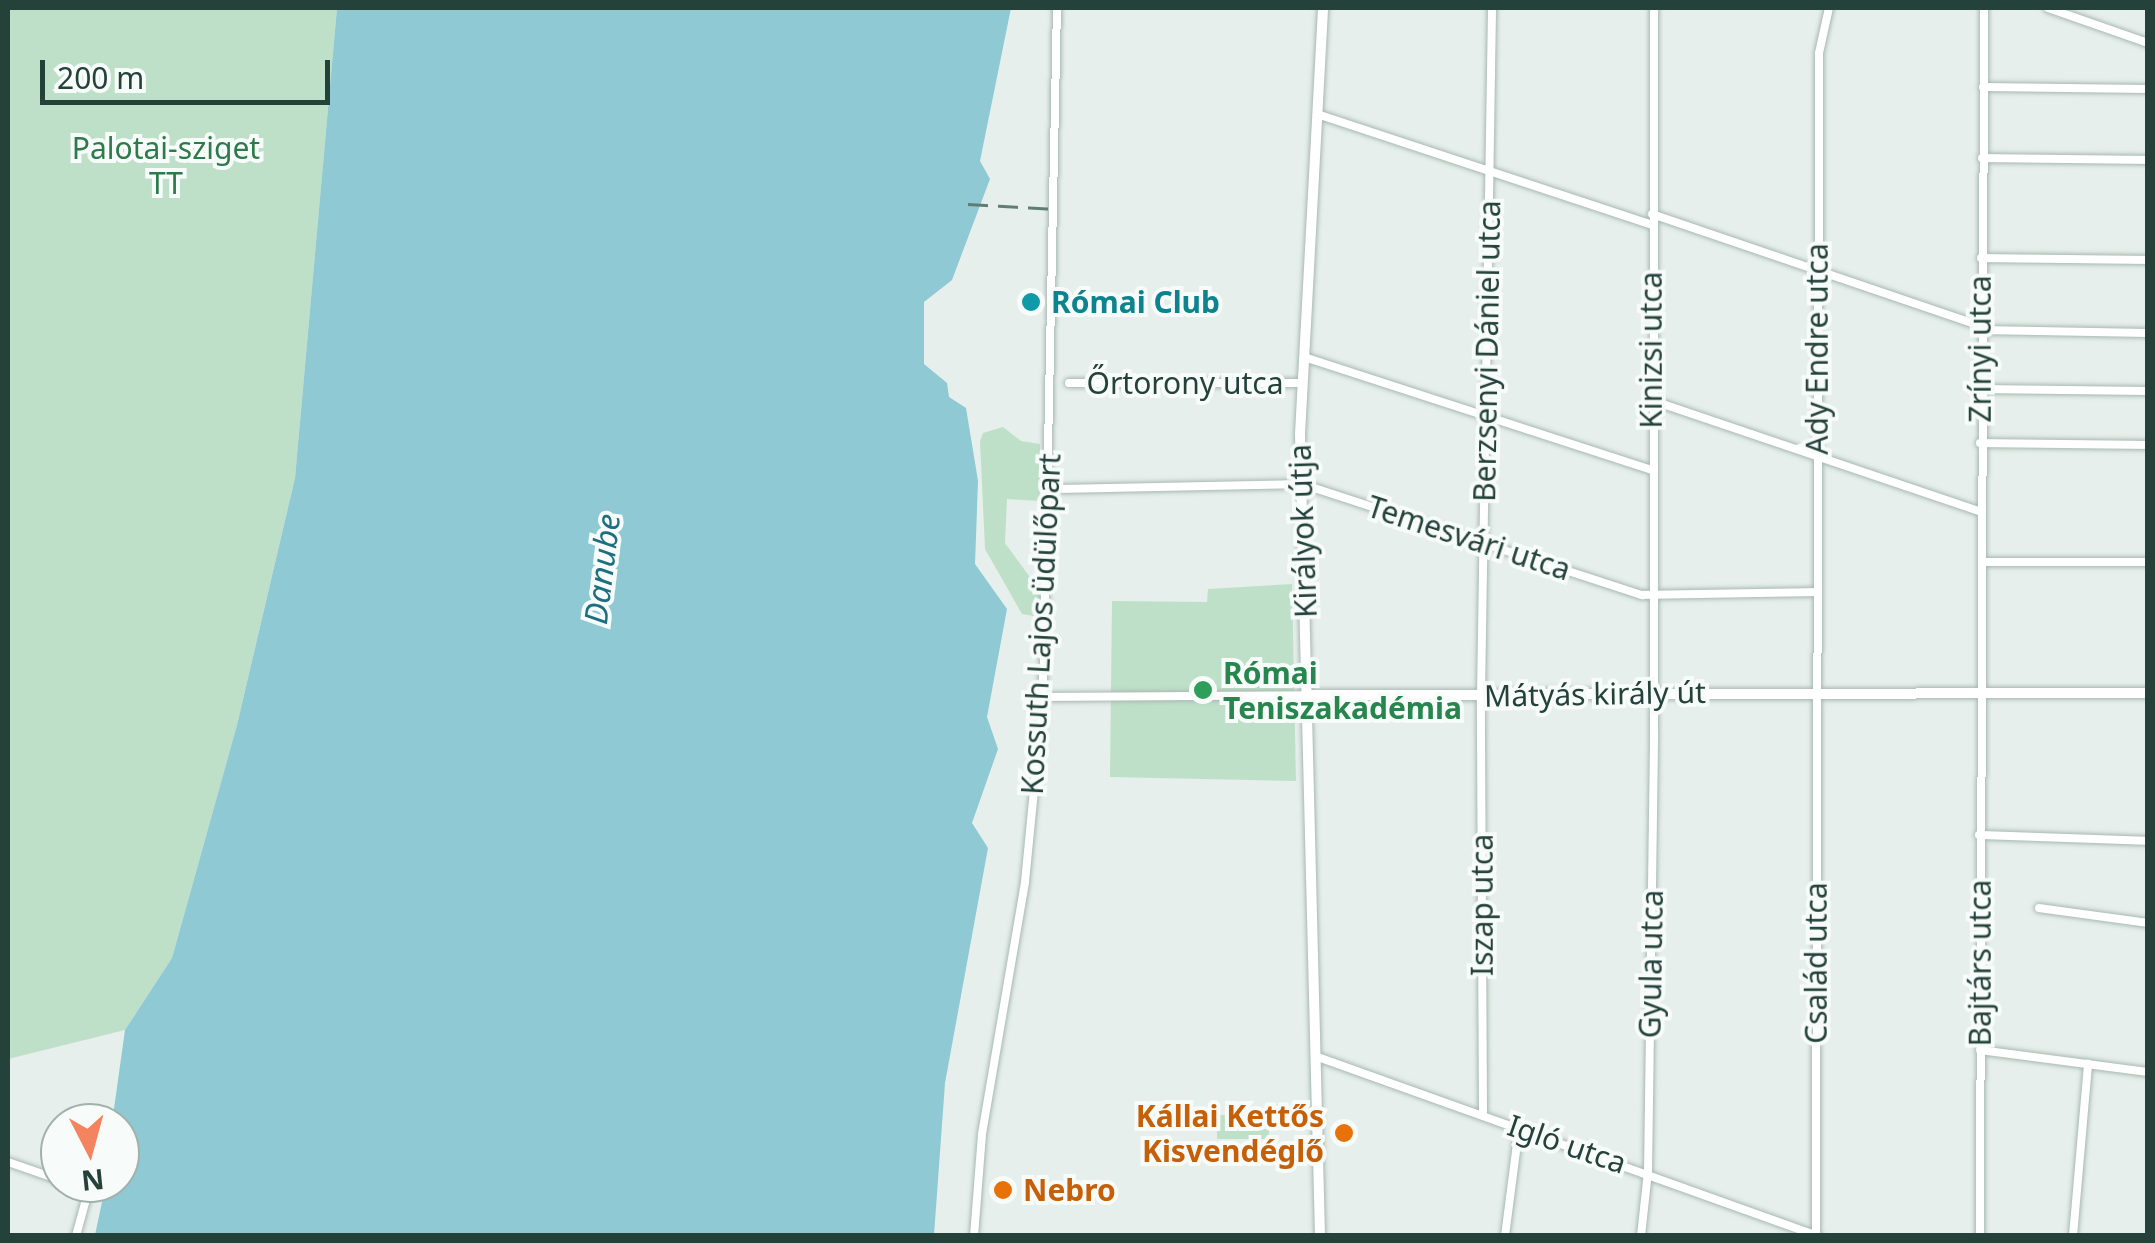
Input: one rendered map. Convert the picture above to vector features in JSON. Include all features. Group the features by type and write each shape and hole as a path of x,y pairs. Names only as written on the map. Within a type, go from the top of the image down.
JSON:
{"street":[{"name":"Kossuth Lajos üdülőpart","path":"974,1236 985,1117 1025,882 1044,696 1057,8"},
{"name":"Királyok útja","path":"1320,1236 1301,382 1322,8"},
{"name":"Berzsenyi Dániel utca","path":"1481,695 1492,8"},
{"name":"Kinizsi utca","path":"1654,8 1654,692"},
{"name":"Ady Endre utca","path":"1816,692 1819,53 1829,8"},
{"name":"Zrínyi utca","path":"1984,8 1980,258 1984,691"},
{"path":"2048,8 2148,43"},
{"path":"1983,88 2148,88"},
{"path":"1316,114 1491,168 1652,225"},
{"path":"1982,158 2148,160"},
{"path":"1652,214 1981,328 2148,333"},
{"path":"1980,258 2148,260"},
{"path":"1302,356 1651,470"},
{"name":"Őrtorony utca","path":"1069,382 1301,382"},
{"path":"1980,389 2148,391"},
{"path":"1652,400 1982,512"},
{"path":"1980,442 2148,444"},
{"name":"Temesvári utca","path":"1063,489 1302,484 1651,595 1815,592"},
{"path":"1982,562 2148,562"},
{"name":"Bajtárs utca","path":"1980,1236 1984,691"},
{"name":"Gyula utca","path":"1641,1236 1648,1172 1654,692"},
{"name":"Család utca","path":"1816,692 1817,1235"},
{"name":"Mátyás király út","path":"1044,696 2148,692"},
{"name":"Iszap utca","path":"1481,695 1483,1114"},
{"path":"1980,835 2148,841"},
{"path":"2038,908 2148,923"},
{"path":"1980,1050 2148,1072"},
{"name":"Igló utca","path":"1315,1056 1817,1235"},
{"path":"2073,1236 2088,1064"},
{"path":"1504,1236 1519,1128"},
{"path":"8,1162 40,1173"},
{"path":"76,1236 86,1203"}],"green space":[{"name":"Palotai-sziget TT","path":"8,8 337,8 295,478 237,725 172,958 125,1030 8,1059"},
{"path":"1003,427 1021,441 1040,444 1040,501 1007,499 1005,543 1040,591 1039,617 1022,614 985,549 980,441 983,433"},
{"name":"Római Teniszakadémia","path":"1292,584 1296,781 1110,777 1112,601 1207,602 1208,589"},
{"path":"1217,1115 1269,1115 1269,1139 1217,1139"}],"water":[{"name":"Danube","path":"337,8 1011,8 980,161 990,179 952,280 924,302 924,364 947,383 949,397 966,408 978,481 975,564 1007,609 987,717 998,749 972,823 988,848 945,1083 934,1235 95,1235 102,1203 140,1203 140,1103 115,1103 125,1030 172,958 237,725 295,478"}],"railway":[{"path":"968,204 1056,209"}],"place":[{"name":"Római Club","path":"1031,302"},
{"name":"Római Teniszakadémia","path":"1203,690"},
{"name":"Kállai Kettős Kisvendéglő","path":"1344,1133"},
{"name":"Nebro","path":"1003,1190"}]}
